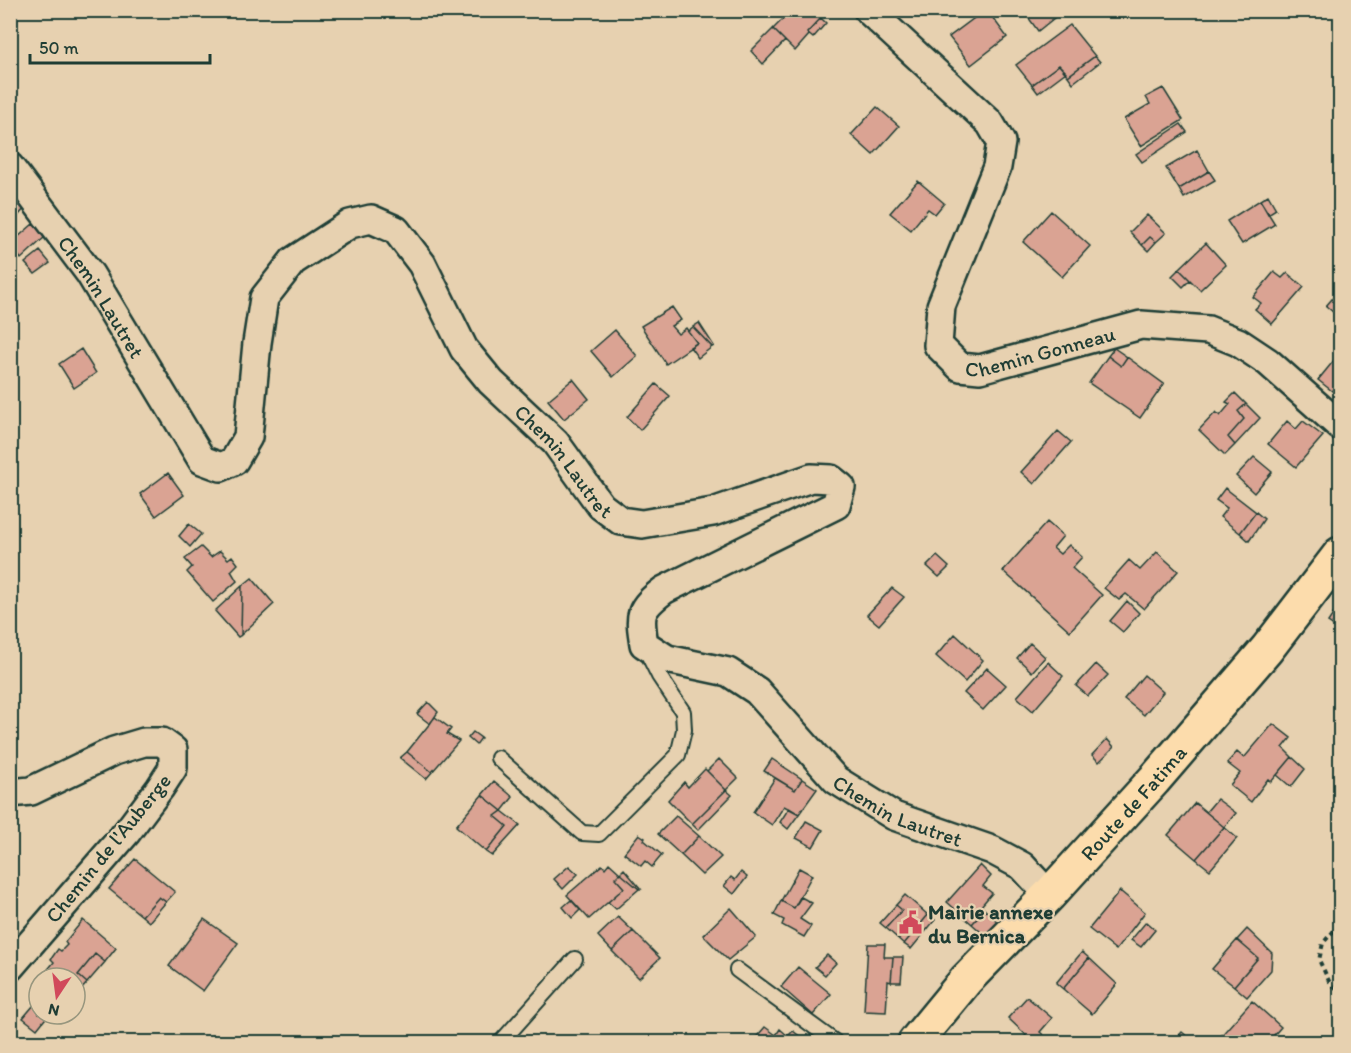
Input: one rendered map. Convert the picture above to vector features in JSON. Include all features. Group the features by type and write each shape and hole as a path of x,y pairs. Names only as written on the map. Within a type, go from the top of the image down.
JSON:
{"main road":[{"name":"Route de Fatima","path":"915,1042 966,980 1049,895 1154,780 1267,649 1341,554"}],"street":[{"name":"Chemin Gonneau","path":"867,10 990,123 1001,142 998,167 941,306 938,345 960,367 980,369 1141,325 1208,330 1238,342 1268,362 1341,426"},
{"name":"Chemin Lautret","path":"10,167 90,274 202,460 221,467 234,461 248,438 257,343 264,298 294,261 350,224 371,219 396,231 422,264 464,349 491,382 555,442 601,506 621,521 642,524 713,512 811,478 831,479 841,487 836,505 664,590 648,602 640,619 644,644 667,659 728,672 757,691 836,780 894,816 992,850 1022,866 1049,895"},
{"name":"Chemin de l'Auberge","path":"10,793 31,791 114,751 144,742 162,742 174,750 173,768 127,832 14,956"}],"lane":[{"path":"498,758 582,833 599,834 678,755 684,729 683,712 659,676 644,644"},
{"path":"501,1042 574,959"},
{"path":"737,969 835,1042"}],"path":[{"path":"1341,924 1323,943 1319,960 1329,981 1341,992"}],"building":[{"path":"792,10 813,10 821,18 795,51 773,29"},
{"path":"985,10 1007,37 971,65 949,37"},
{"path":"1023,10 1064,10 1038,31"},
{"path":"821,18 826,23 813,38 807,33"},
{"path":"1070,25 1095,56 1068,76 1059,65 1032,85 1016,65"},
{"path":"773,29 785,41 763,64 751,51"},
{"path":"1095,56 1100,62 1073,83 1068,76"},
{"path":"1059,65 1066,72 1038,93 1032,85"},
{"path":"1163,88 1183,120 1141,146 1124,119 1150,104 1146,97"},
{"path":"877,107 899,126 873,155 851,135"},
{"path":"1181,124 1187,132 1142,162 1136,154"},
{"path":"1197,150 1209,171 1179,189 1166,168"},
{"path":"1209,171 1215,180 1184,198 1179,189"},
{"path":"918,181 944,203 935,214 928,209 911,230 890,213"},
{"path":"13,195 25,208 11,224 10,198"},
{"path":"1268,195 1276,209 1268,214 1260,200"},
{"path":"1260,200 1275,224 1242,244 1227,221"},
{"path":"1051,211 1090,246 1062,277 1023,242"},
{"path":"1147,215 1166,233 1156,242 1150,237 1142,245 1130,232"},
{"path":"33,224 45,237 21,259 10,244"},
{"path":"1150,237 1156,242 1148,251 1142,245"},
{"path":"1206,243 1226,265 1200,290 1179,269"},
{"path":"40,251 50,263 35,274 25,263"},
{"path":"1179,269 1190,280 1183,287 1172,276"},
{"path":"1274,272 1282,278 1287,273 1304,287 1272,324 1255,309 1261,303 1253,297"},
{"path":"1337,293 1340,296 1340,318 1326,306"},
{"path":"672,307 681,320 671,326 678,334 686,328 697,343 666,364 641,326"},
{"path":"699,323 714,346 712,347 693,327"},
{"path":"693,327 712,347 698,358 690,347 697,343 688,331"},
{"path":"615,330 637,356 613,377 591,351"},
{"path":"1114,348 1127,357 1121,366 1108,356"},
{"path":"81,349 96,373 74,388 59,364"},
{"path":"1340,353 1340,381 1332,391 1318,380"},
{"path":"1108,356 1121,366 1127,357 1164,384 1140,418 1089,383"},
{"path":"573,379 589,399 564,419 548,400"},
{"path":"656,384 670,396 640,430 627,417"},
{"path":"1235,393 1246,404 1238,411 1244,419 1228,437 1235,445 1225,455 1199,430 1216,412 1220,416 1230,404 1226,402"},
{"path":"1246,404 1260,418 1235,445 1228,437 1244,419 1238,411"},
{"path":"1287,421 1296,429 1303,421 1323,436 1296,467 1268,444"},
{"path":"1058,431 1071,442 1034,484 1021,472"},
{"path":"1254,457 1272,472 1254,493 1236,476"},
{"path":"168,473 184,495 156,516 140,494"},
{"path":"1225,488 1256,512 1240,533 1220,517 1227,508 1216,500"},
{"path":"1256,512 1264,519 1249,541 1240,533"},
{"path":"1047,522 1063,536 1053,548 1060,554 1069,545 1082,557 1072,568 1102,595 1070,631 1003,571"},
{"path":"189,524 201,534 190,547 179,536"},
{"path":"201,547 211,557 220,551 228,559 232,556 238,564 231,571 237,581 213,602 187,572 192,567 185,559"},
{"path":"1157,552 1178,571 1144,609 1126,594 1119,600 1104,588 1129,560 1140,570"},
{"path":"937,556 949,567 939,577 927,566"},
{"path":"252,578 274,604 241,635 242,586"},
{"path":"242,586 241,635 238,637 215,611"},
{"path":"892,588 904,597 879,625 867,615"},
{"path":"1127,601 1139,613 1123,632 1110,621"},
{"path":"1340,604 1340,630 1328,622"},
{"path":"955,634 983,660 965,682 936,656"},
{"path":"1030,643 1045,657 1032,672 1017,658"},
{"path":"1048,662 1063,676 1033,711 1017,697"},
{"path":"1096,664 1108,675 1088,696 1076,686"},
{"path":"987,668 1006,685 983,710 964,693"},
{"path":"1144,675 1163,692 1144,715 1124,699"},
{"path":"428,702 438,712 430,724 417,714"},
{"path":"435,717 451,729 447,734 459,741 432,772 407,752"},
{"path":"1273,724 1291,738 1283,748 1292,757 1271,782 1268,779 1251,802 1230,785 1240,773 1227,763 1237,752 1244,758"},
{"path":"473,732 481,738 476,745 468,738"},
{"path":"1107,739 1114,747 1099,762 1092,755"},
{"path":"407,752 432,772 426,779 400,758"},
{"path":"1292,757 1305,769 1291,787 1277,775"},
{"path":"719,759 738,778 726,790 707,771"},
{"path":"772,759 802,779 795,790 764,771"},
{"path":"705,769 726,790 692,824 668,800 684,782 688,787"},
{"path":"775,778 795,790 802,779 817,789 799,814 784,806 772,825 753,812"},
{"path":"494,781 513,797 502,811 482,795"},
{"path":"726,790 732,795 698,830 692,824"},
{"path":"482,795 502,811 495,816 507,826 486,852 456,826"},
{"path":"1217,799 1236,813 1224,827 1206,812"},
{"path":"1195,803 1224,827 1196,859 1168,835"},
{"path":"789,808 799,814 788,829 780,822"},
{"path":"502,811 520,825 492,856 486,852 507,826 495,816"},
{"path":"676,816 699,836 681,855 658,834"},
{"path":"806,821 823,830 813,847 796,838"},
{"path":"1224,827 1237,838 1210,870 1196,859"},
{"path":"639,834 662,855 652,867 645,861 641,866 624,853"},
{"path":"699,836 721,857 702,875 681,855"},
{"path":"135,859 175,892 166,902 159,897 142,916 109,889"},
{"path":"609,863 620,873 615,878 624,888 589,919 567,895 602,865 605,868"},
{"path":"980,865 991,876 983,886 992,893 981,906 985,910 972,924 947,902"},
{"path":"569,866 578,874 563,889 554,879"},
{"path":"799,868 812,875 794,908 781,901"},
{"path":"624,869 641,889 620,873"},
{"path":"741,872 747,877 734,894 724,886 731,877 735,880"},
{"path":"620,873 639,889 616,909 608,902 624,888 615,878"},
{"path":"1120,891 1145,912 1116,950 1089,929"},
{"path":"905,895 928,915 904,944 886,928 902,910 896,905"},
{"path":"159,897 166,902 149,922 142,916"},
{"path":"801,897 812,903 800,919 811,926 804,937 782,925 784,920 774,915 781,901 794,908"},
{"path":"571,900 580,910 572,918 563,907"},
{"path":"896,905 902,910 886,928 880,923"},
{"path":"731,908 756,937 728,960 703,935"},
{"path":"985,910 1000,924 988,938 972,924"},
{"path":"928,915 935,920 911,949 904,944"},
{"path":"618,917 633,931 612,951 598,936"},
{"path":"204,919 238,943 203,991 169,966"},
{"path":"83,920 116,948 105,962 95,954 85,966 51,966 54,962 51,959 58,949 61,951 67,945 65,942"},
{"path":"1146,922 1155,930 1141,947 1131,940"},
{"path":"1247,929 1272,953 1271,970 1247,997 1234,986 1258,958 1237,940"},
{"path":"633,931 660,958 639,978 612,951"},
{"path":"1237,940 1258,958 1234,986 1212,969"},
{"path":"868,944 885,944 884,957 893,957 891,982 888,981 886,1012 864,1011"},
{"path":"1082,952 1089,958 1063,989 1056,983"},
{"path":"95,954 105,962 87,983 85,966"},
{"path":"827,955 836,963 825,975 815,967"},
{"path":"893,957 903,957 901,982 891,982"},
{"path":"1089,958 1117,984 1092,1014 1063,989"},
{"path":"798,967 831,994 813,1015 781,987"},
{"path":"1027,997 1052,1018 1040,1032 1051,1042 1020,1042 1026,1035 1008,1018"},
{"path":"1252,1001 1281,1027 1268,1042 1225,1042 1219,1038"},
{"path":"765,1027 776,1035 785,1042 752,1042"},
{"path":"780,1029 788,1036 793,1031 807,1042 785,1042 776,1035"},
{"path":"1182,1032 1194,1042 1173,1042"}],"place":[{"name":"Mairie annexe du Bernica","path":"910,923"}]}
